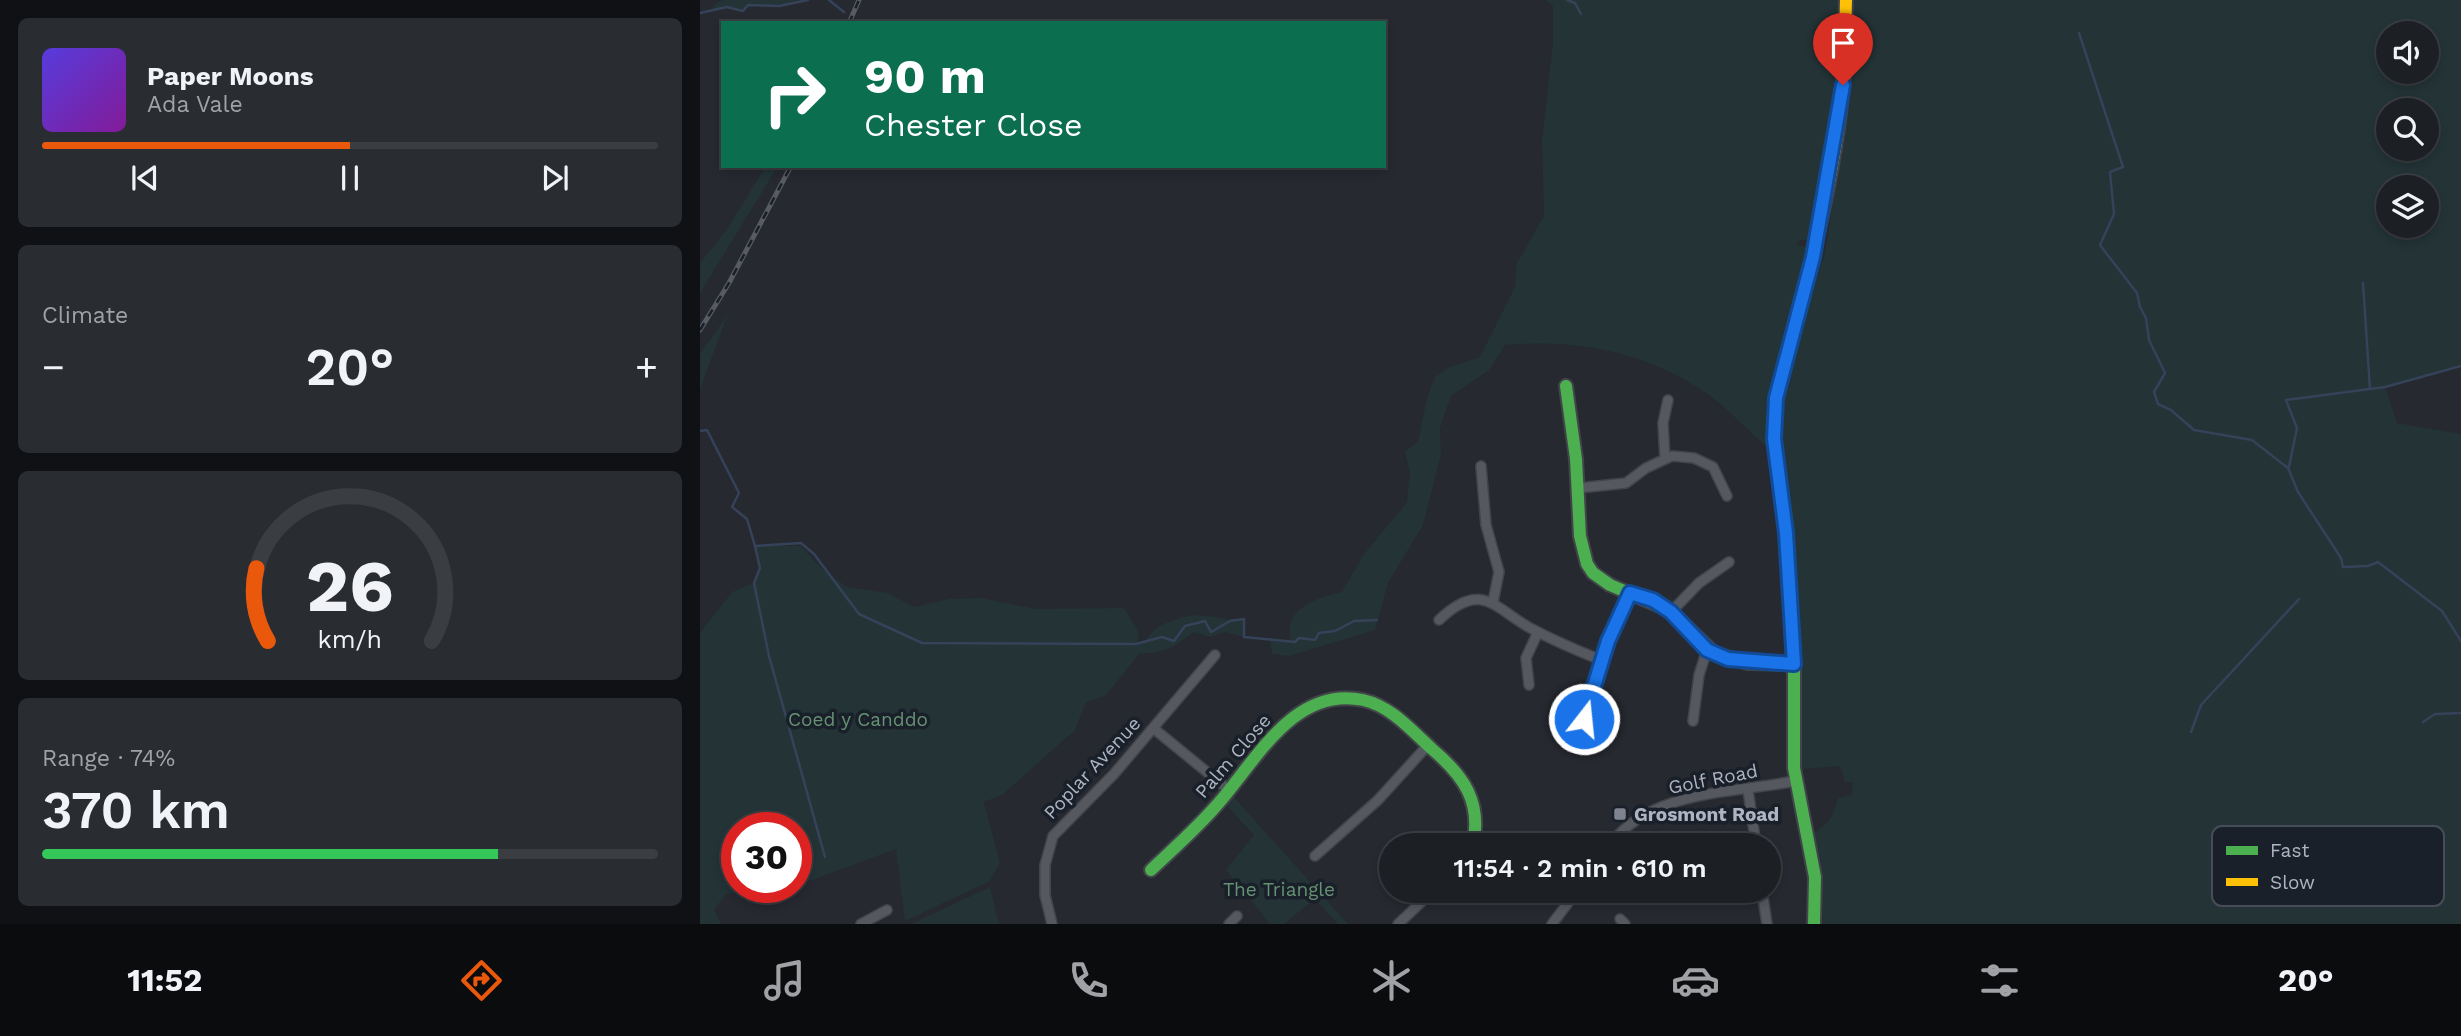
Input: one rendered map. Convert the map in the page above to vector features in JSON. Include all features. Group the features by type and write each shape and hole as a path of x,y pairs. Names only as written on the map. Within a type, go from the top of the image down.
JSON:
{"street":[{"path":"1814,924 1815,877 1795,781 1794,664 1786,533 1774,439 1776,398 1813,257 1829,173 1843,85 1846,0"},
{"path":"1566,386 1565,409 1579,488 1579,520 1584,553 1592,572 1611,586 1653,600 1671,612 1707,650 1745,662 1794,664"},
{"path":"1665,459 1663,423 1668,400"},
{"path":"1579,488 1626,483 1646,468 1672,456 1694,458 1713,467 1727,496"},
{"path":"1481,466 1486,525 1499,572 1493,602"},
{"path":"1671,612 1699,583 1729,562"},
{"path":"1609,729 1595,728 1584,719 1601,660 1630,593"},
{"path":"1439,620 1464,603 1478,599 1493,602 1538,632 1601,660"},
{"path":"1529,685 1527,658 1538,632"},
{"path":"1693,721 1699,675 1707,650"},
{"name":"Poplar Avenue","path":"1052,924 1046,902 1045,865 1052,836 1114,774 1215,655"},
{"name":"Palm Close","path":"1151,870 1229,790 1267,743 1295,717 1316,703 1339,698 1362,699 1384,708 1461,773 1472,793 1477,816 1475,833"},
{"path":"1153,727 1229,790"},
{"path":"1315,856 1378,800 1428,745"},
{"name":"Golf Road","path":"1622,833 1637,818 1672,803 1795,781"},
{"path":"1748,790 1754,833"},
{"path":"1398,924 1420,903"},
{"path":"1552,924 1568,903"},
{"path":"1764,903 1767,924"},
{"path":"861,924 887,910"},
{"path":"1229,924 1237,916"}],"green space":[{"path":"725,0 808,0 779,6 748,5 743,11 727,7 711,10 716,3"},
{"path":"1546,0 1839,0 1839,82 1829,151 1809,240 1800,240 1796,245 1811,248 1775,372 1767,447 1707,393 1652,364 1580,346 1505,345 1489,370 1451,396 1440,428 1441,454 1423,525 1388,583 1375,630 1289,656 1272,654 1270,640 1289,642 1291,621 1301,608 1342,592 1364,554 1407,502 1410,473 1405,452 1418,441 1428,394 1435,377 1450,367 1480,357 1515,287 1517,263 1544,216 1542,140 1553,44 1553,6"},
{"path":"1853,0 2461,0 2461,366 2385,387 2397,423 2461,434 2461,924 1823,924 1821,863 1813,833 1830,818 1838,798 1852,795 1853,782 1845,782 1840,766 1801,769 1800,678 1792,537 1788,492 1779,455 1784,397 1796,340 1824,257 1852,89"},
{"path":"765,168 777,168 700,293 700,263 725,232"},
{"path":"728,314 700,389 700,354"},
{"name":"Coed y Canddo","path":"755,546 801,546 822,569 847,587 888,593 914,607 949,599 981,598 1036,609 1124,608 1139,632 1137,644 1144,641 1155,629 1192,615 1244,619 1244,637 1225,632 1210,637 1194,632 1169,648 1140,653 1105,696 1086,702 1075,730 1002,795 984,802 1000,863 990,881 905,921 896,849 812,880 812,812 721,812 721,901 714,910 721,924 700,924 700,633 732,592 754,583 760,568"},
{"name":"The Triangle","path":"1232,795 1348,924 1338,924 1315,899 1284,924 1270,924 1226,870 1254,835 1224,803"},
{"path":"990,887 999,924 911,924"}],"waterway":[{"path":"700,13 727,7 743,11 748,5 779,6 808,0"},
{"path":"829,0 844,12"},
{"path":"1567,0 1575,3 1581,14"},
{"path":"2079,33 2123,167 2110,172 2114,214 2100,245 2137,293 2146,318 2149,340 2165,373 2154,392 2158,404 2171,410 2194,430 2252,440 2288,468 2298,492 2341,558 2343,567 2368,566 2378,562 2442,611 2461,641"},
{"path":"2363,283 2370,389"},
{"path":"2289,467 2297,428 2286,400 2385,387 2461,366"},
{"path":"700,431 707,430 739,493 732,507 747,519 755,546 760,568 754,583 769,656 825,857"},
{"path":"755,546 801,543 814,554 859,614 922,643 1136,644 1162,637 1174,641 1185,626 1205,621 1211,632 1230,621 1244,619 1244,637 1295,642 1299,638 1315,640 1319,633 1335,631 1354,621 1377,620"},
{"path":"2191,732 2201,705 2299,599"},
{"path":"2423,722 2435,714 2461,713"}],"railway":[{"path":"850,21 859,0"},
{"path":"700,330 729,283 790,168"}],"traffic: fast":[{"path":"1781,378 1776,398 1774,439 1786,533 1794,664 1794,768 1815,877 1814,924"},
{"path":"1566,386 1576,459 1580,536 1587,564 1593,573 1610,585 1669,610 1715,654 1748,663 1794,664"},
{"path":"1151,870 1208,814 1278,731 1316,704 1338,698 1363,700 1392,713 1443,759 1468,791 1475,816 1475,833"}],"traffic: slow":[{"path":"1781,378 1818,233 1833,160 1844,75 1846,0"}],"place":[{"name":"Grosmont Road","path":"1620,814"}],"route":[{"path":"1584,719 1608,641 1630,593 1653,600 1671,612 1707,650 1728,659 1745,662 1794,664 1786,533 1775,462 1776,398 1813,257 1843,85"}]}
